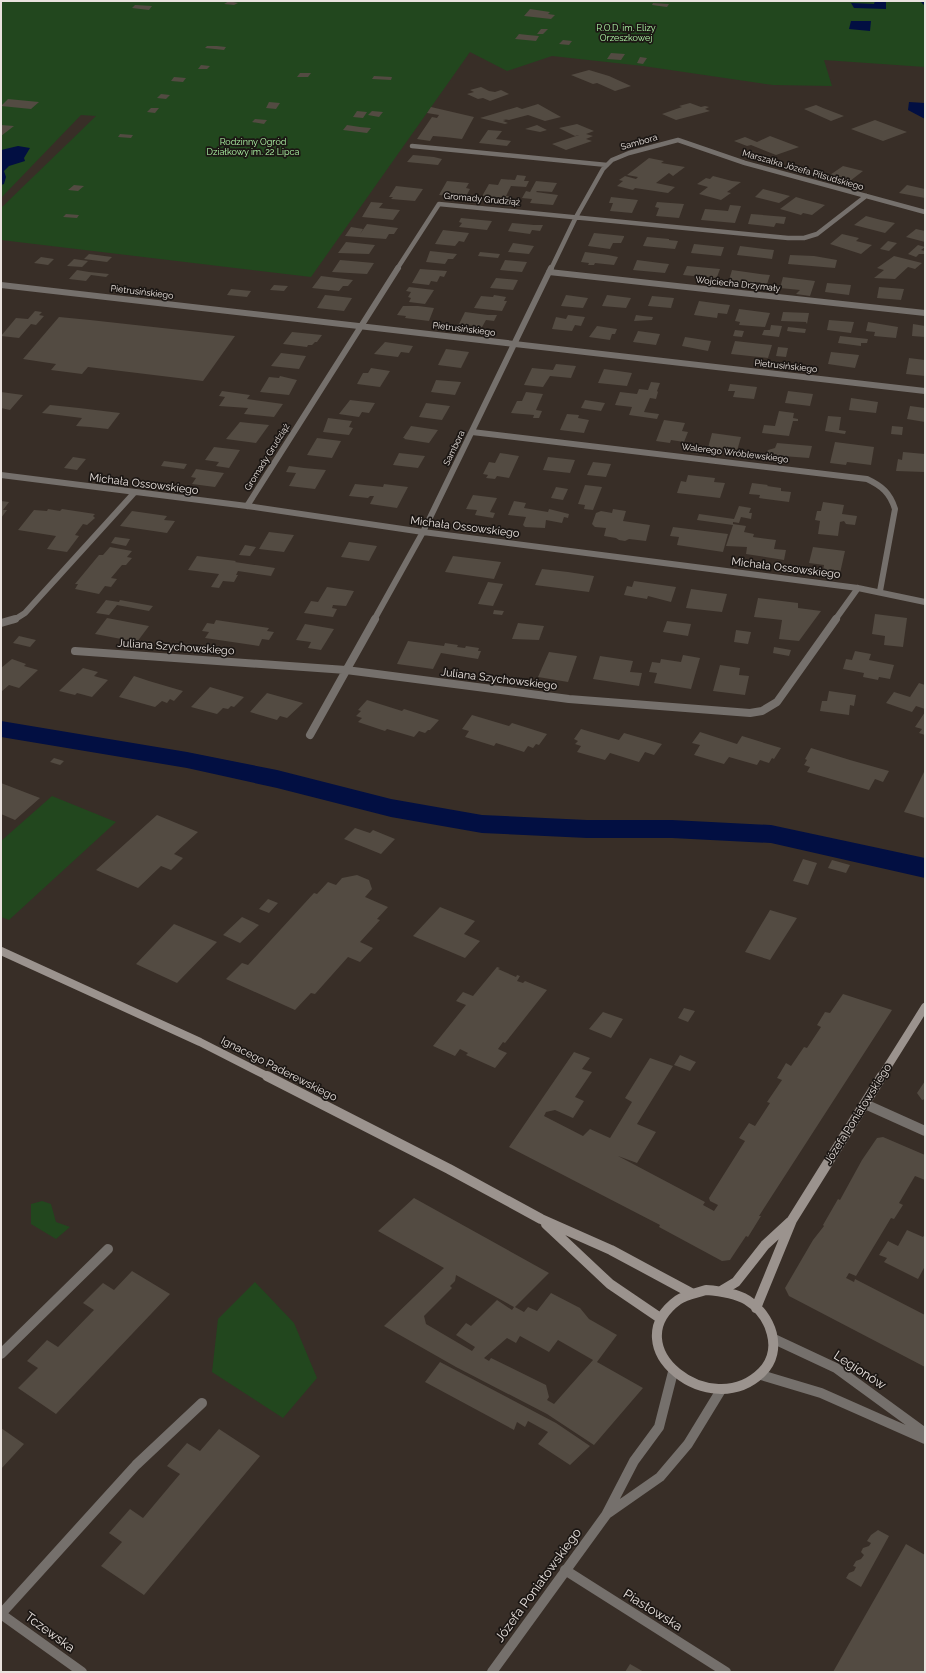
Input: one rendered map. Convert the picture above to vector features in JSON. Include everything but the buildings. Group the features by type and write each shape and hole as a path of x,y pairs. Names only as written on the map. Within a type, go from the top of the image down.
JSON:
{"main road":[{"name":"Ignacego Paderewskiego","path":"1,951 200,1042 442,1165 542,1219 611,1250 691,1293"},
{"name":"Józefa Poniatowskiego","path":"756,1308 780,1253 792,1220 925,1007"},
{"name":"Ignacego Paderewskiego","path":"542,1219 610,1284 660,1318"},
{"name":"Józefa Poniatowskiego","path":"721,1291 736,1282 765,1245 792,1220"},
{"path":"706,1290 721,1291 740,1297 756,1308 771,1328 774,1339 773,1352 769,1364 761,1374 750,1383 736,1388 721,1390 704,1388 687,1381 673,1372 663,1360 657,1346 656,1332 660,1318 667,1307 678,1298 691,1293 706,1290"}],"street":[{"name":"Sambora","path":"310,735 423,532 576,217 607,165 612,160 629,153 678,140"},
{"name":"Marszałka Józefa Piłsudskiego","path":"678,140 745,163 925,212"},
{"path":"412,146 607,165"},
{"name":"Gromady Grudziąż","path":"248,506 360,326 439,204 788,238 804,238 817,234 866,196"},
{"name":"Wojciecha Drzymały","path":"549,272 925,313"},
{"name":"Pietrusińskiego","path":"1,285 925,391"},
{"name":"Walerego Wróblewskiego","path":"472,432 866,478 882,485 892,496 896,508 880,591"},
{"name":"Michała Ossowskiego","path":"1,475 134,493 248,506 423,532 880,591 925,602"},
{"path":"1,623 14,620 25,613 134,493"},
{"name":"Juliana Szychowskiego","path":"75,652 346,670 569,699 750,713 762,712 777,702 858,588"},
{"path":"865,1104 925,1131"},
{"path":"1,1354 108,1249"},
{"name":"Legionów","path":"774,1339 836,1368 925,1433"},
{"name":"Józefa Poniatowskiego","path":"492,1672 606,1515 634,1462 659,1427 673,1372"},
{"path":"761,1374 822,1392 836,1400 925,1439"},
{"name":"Józefa Poniatowskiego","path":"606,1515 660,1477 688,1444 721,1390"},
{"path":"1,1614 136,1465 202,1403"},
{"name":"Piastowska","path":"565,1570 726,1672"},
{"name":"Tczewska","path":"1,1614 82,1672"}],"green space":[{"path":"1,1 925,1 925,67 824,60 832,86 773,85 643,66 552,56 507,71 470,52 311,277 1,240 1,208 96,116 81,115 1,198"},
{"path":"52,796 116,822 9,920 1,917 1,841"},
{"path":"42,1201 51,1204 56,1222 70,1227 56,1239 31,1224 31,1204"},
{"path":"255,1282 294,1323 317,1378 283,1418 212,1372 218,1319"}],"shaded area":[{"path":"875,1 886,1 886,9 854,8 851,3 874,4"},
{"path":"851,21 871,21 870,31 849,29"},
{"path":"909,102 925,103 925,119 908,110"},
{"path":"18,146 30,148 24,158 25,161 9,166 4,171 6,177 4,184 1,185 1,150"}],"waterway":[{"path":"1,729 187,760 277,779 391,808 482,824 587,829 672,829 771,834 925,868"}],"park label":[{"name":"R.O.D. im. Elizy Orzeszkowej","path":"626,34"},
{"name":"Rodzinny Ogród Działkowy im. 22 Lipca","path":"253,148"}]}
